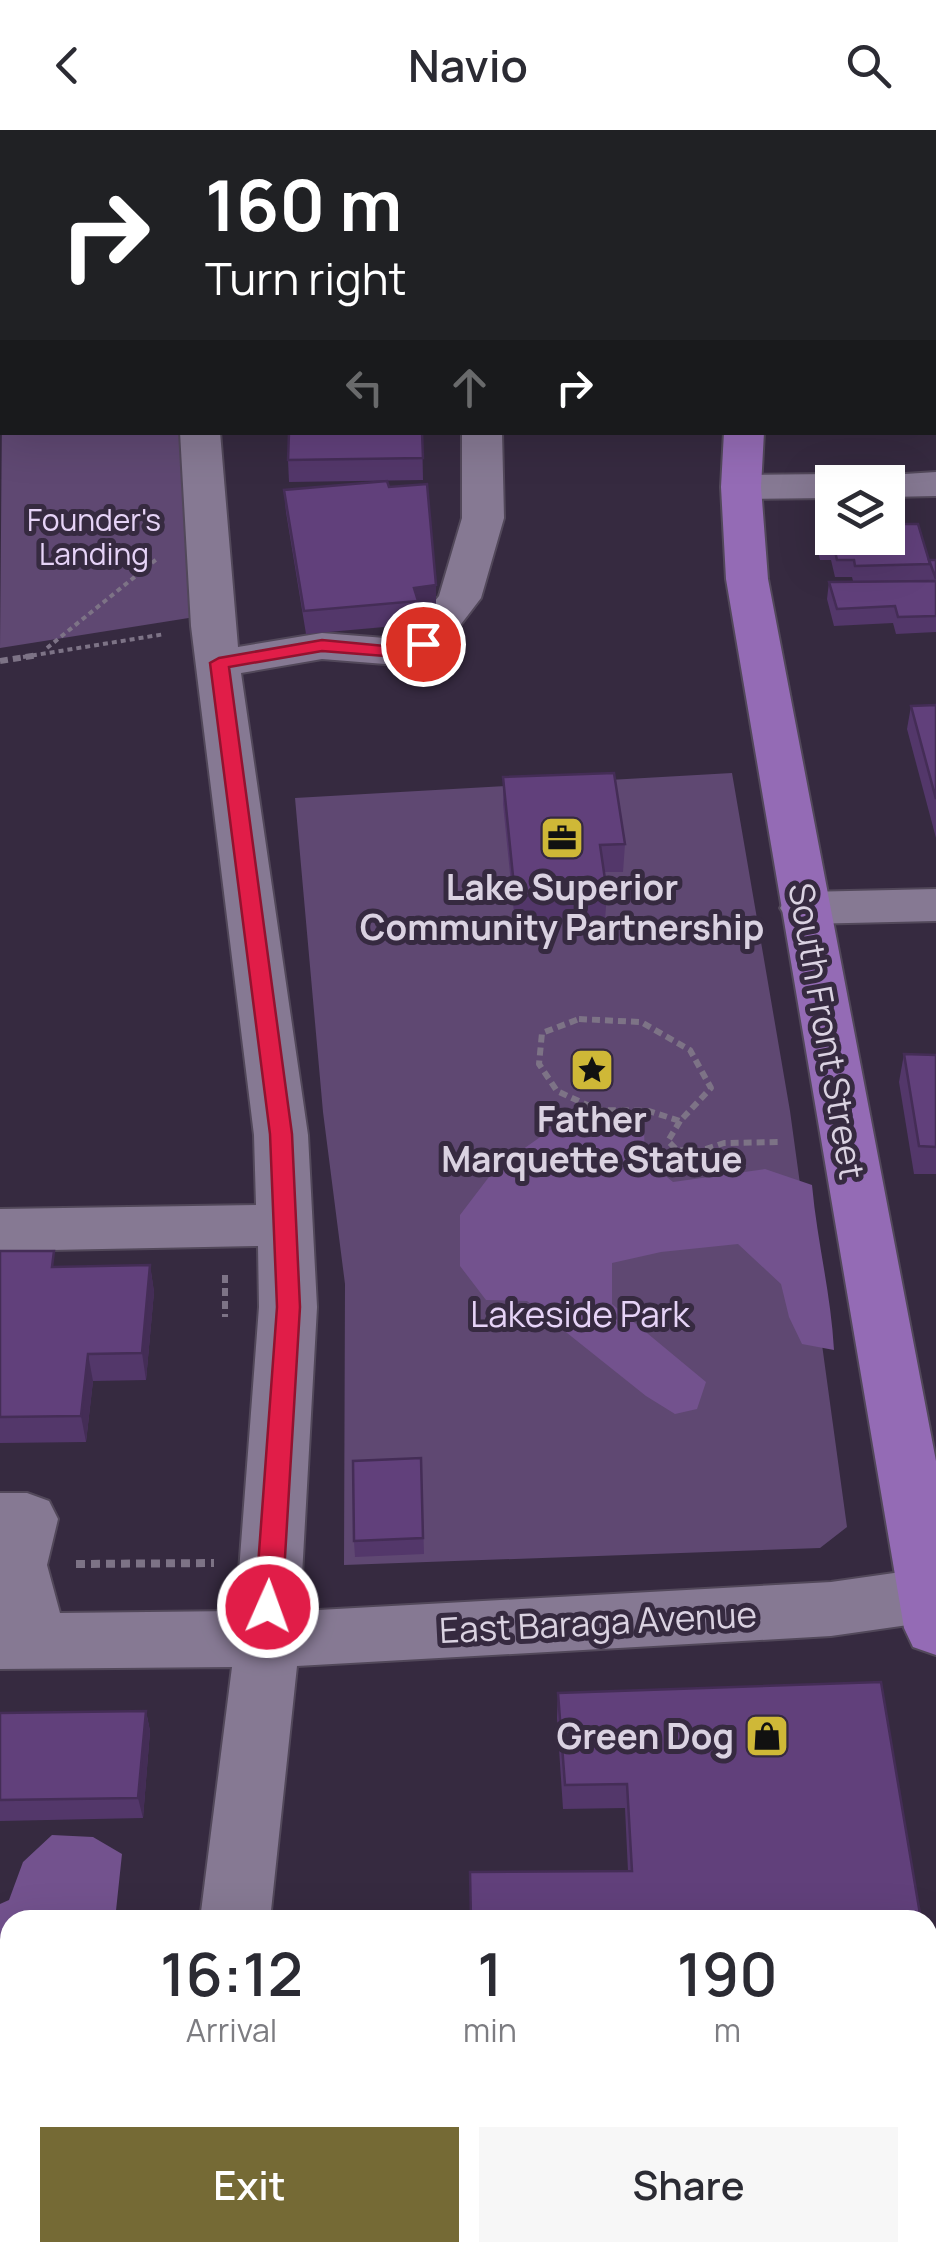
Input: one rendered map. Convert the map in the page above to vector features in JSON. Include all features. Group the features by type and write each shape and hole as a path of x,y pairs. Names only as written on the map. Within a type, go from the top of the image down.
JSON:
{"main road":[{"name":"South Front Street","path":"744,435 740,487 747,579 933,1606"}],"street":[{"path":"200,435 213,626 281,1134 288,1307 258,1752 236,1910"},
{"path":"219,663 322,646 385,651 423,644 460,598 484,518 482,435"},
{"path":"905,485 936,484"},
{"path":"740,487 815,486"},
{"path":"805,908 936,905"},
{"path":"0,1230 285,1224"},
{"path":"8,1542 18,1641"},
{"name":"East Baraga Avenue","path":"18,1641 267,1640 831,1608 933,1606"}],"path":[{"path":"44,651 162,554"},
{"path":"0,661 166,634"},
{"path":"681,1121 649,1111 598,1110 557,1090 539,1064 542,1034 580,1019 641,1022 690,1050 711,1088 681,1121 671,1128 668,1141 677,1150 780,1142"},
{"path":"8,1542 224,1563"}],"green space":[{"name":"Founder's Landing","path":"2,435 184,435 195,617 0,648"},
{"name":"Lakeside Park","path":"732,773 790,1111 847,1527 820,1548 344,1565 345,1284 323,1112 295,798"},
{"path":"563,1121 644,1129 645,1159 673,1182 765,1169 812,1185 834,1350 802,1344 789,1317 781,1284 738,1244 661,1252 612,1263 612,1304 706,1382 697,1409 675,1414 646,1396 527,1301 486,1300 460,1266 460,1215 495,1169"},
{"path":"52,1835 93,1837 122,1854 116,1910 0,1910 0,1904 9,1900 23,1862"}],"building":[{"path":"289,435 422,435 423,458 288,460"},
{"path":"387,481 389,487 427,484 436,585 414,588 418,601 304,611 284,490"},
{"path":"905,524 918,524 930,564 855,566 854,560 837,560 836,555 905,555"},
{"path":"929,560 936,560 936,579"},
{"path":"936,581 936,616 898,617 895,606 837,609 829,582"},
{"path":"936,705 936,799 911,706"},
{"name":"Lake Superior Community Partnership","path":"614,773 625,844 600,845 607,893 515,896 503,777"},
{"path":"904,1054 936,1055 936,1147 919,1146"},
{"path":"0,1251 54,1251 52,1267 150,1265 142,1353 88,1354 81,1416 0,1417"},
{"path":"421,1458 423,1538 354,1541 353,1461"},
{"path":"881,1682 919,1910 471,1910 470,1872 632,1871 627,1784 565,1785 558,1693"},
{"path":"146,1711 138,1798 0,1800 0,1713"}],"place":[{"name":"Lake Superior Community Partnership","path":"562,838"},
{"name":"Father Marquette Statue","path":"592,1070"},
{"name":"Green Dog","path":"767,1736"}],"route":[{"path":"268,1607 288,1307 281,1134 219,663 322,646 385,651 423,644"}]}
